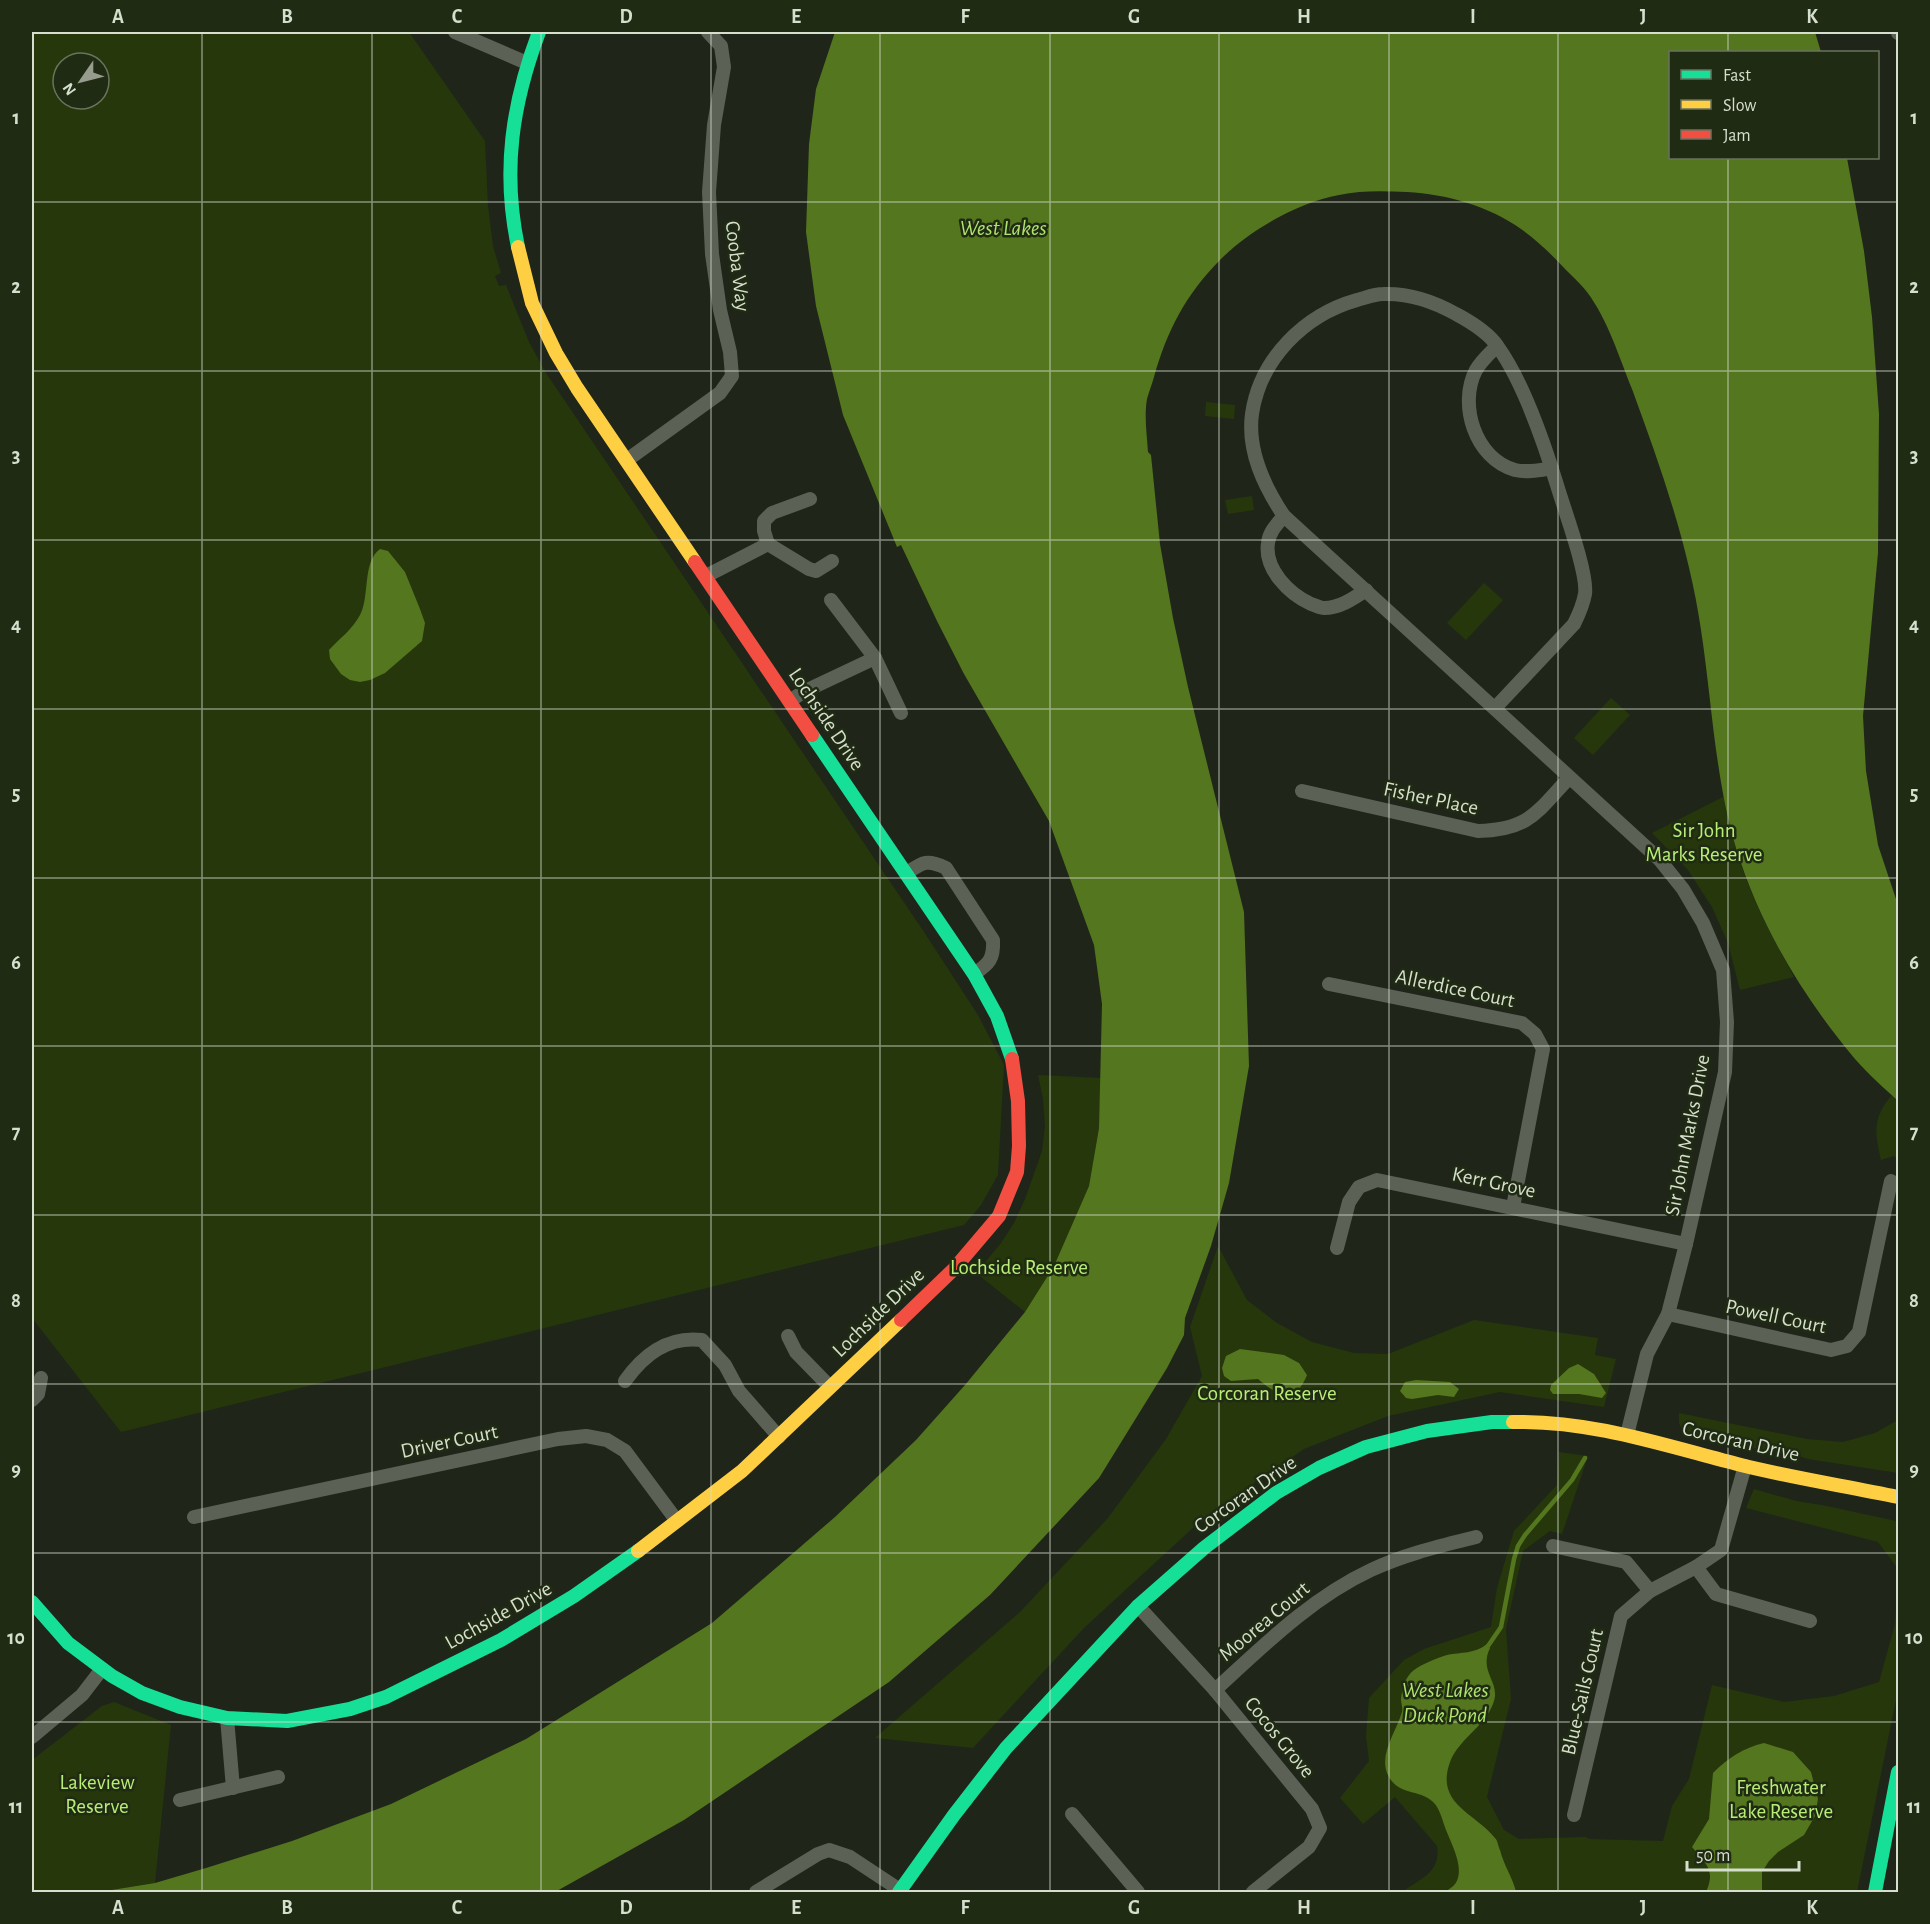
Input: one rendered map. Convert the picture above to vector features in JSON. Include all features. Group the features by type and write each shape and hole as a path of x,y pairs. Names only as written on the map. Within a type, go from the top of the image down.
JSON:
{"street":[{"path":"455,32 527,63"},
{"name":"Lochside Drive","path":"32,1602 68,1643 102,1669 142,1693 180,1707 227,1718 287,1721 350,1709 386,1697 510,1634 574,1596 651,1542 742,1471 954,1269 999,1216 1017,1172 1020,1146 1013,1062 997,1016 974,974 577,388 536,314 514,237 508,185 515,106 527,63 539,32"},
{"name":"Cooba Way","path":"627,460 720,393 732,376 730,352 720,310 712,254 709,192 714,125 724,67 721,46 708,32"},
{"name":"Sir John Marks Drive","path":"1495,708 1574,624 1586,592 1580,562 1552,468 1517,378 1497,346 1470,321 1437,303 1408,295 1380,293 1350,302 1323,313 1298,331 1278,353 1261,383 1252,415 1253,447 1262,478 1284,516 1659,859 1683,889 1703,923 1723,970 1727,1022 1725,1072 1668,1314 1647,1354 1627,1435"},
{"path":"1497,346 1476,368 1470,385 1468,402 1474,430 1487,453 1515,470 1534,471 1552,468"},
{"path":"810,499 772,513 764,522 768,544 816,571 832,561"},
{"path":"1284,516 1273,528 1268,542 1268,553 1274,569 1288,590 1322,609 1347,603 1366,590"},
{"path":"706,576 768,544"},
{"path":"831,600 875,658 901,713"},
{"path":"790,701 803,692 875,658"},
{"name":"Fisher Place","path":"1302,791 1478,831 1501,831 1518,826 1534,814 1569,778"},
{"path":"907,873 922,863 934,862 946,868 993,940 993,952 987,966 974,974"},
{"name":"Allerdice Court","path":"1329,984 1522,1023 1535,1034 1543,1048 1513,1207"},
{"name":"Kerr Grove","path":"1337,1248 1349,1202 1359,1187 1377,1180 1686,1244"},
{"name":"Powell Court","path":"1668,1314 1831,1350 1847,1346 1859,1332 1891,1180"},
{"name":"Lochside Drive","path":"788,1336 796,1352 830,1388"},
{"path":"625,1381 637,1364 650,1353 685,1338 702,1340 725,1365 739,1391 779,1437"},
{"path":"32,1400 38,1394 41,1378"},
{"name":"Corcoran Drive","path":"900,1891 954,1815 1006,1748 1138,1606 1204,1548 1276,1493 1319,1468 1366,1447 1427,1431 1492,1422 1540,1421 1590,1427 1745,1466 1899,1497"},
{"name":"Driver Court","path":"194,1517 558,1439 586,1436 607,1440 625,1451 677,1521"},
{"name":"Blue-Sails Court","path":"1574,1815 1621,1616 1650,1591 1696,1567 1721,1550 1745,1466"},
{"name":"Moorea Court","path":"1215,1690 1294,1618 1331,1593 1371,1570 1422,1550 1476,1537"},
{"path":"1553,1546 1626,1562 1650,1591"},
{"path":"1696,1567 1716,1594 1810,1621"},
{"name":"Cocos Grove","path":"1138,1606 1215,1690 1312,1809 1320,1828 1309,1847 1253,1893"},
{"path":"32,1737 82,1695 102,1669"},
{"path":"227,1718 233,1788"},
{"path":"1875,1893 1899,1772"},
{"path":"180,1800 278,1777"},
{"path":"1072,1814 1138,1893"},
{"path":"756,1893 818,1854 829,1850 850,1857 900,1891"}],"green space":[{"path":"32,32 409,32 485,141 488,205 493,246 501,273 495,276 499,286 506,285 529,342 546,373 924,932 978,1015 1004,1065 998,1175 981,1205 964,1225 121,1432 32,1318"},
{"path":"1206,402 1235,405 1234,419 1205,416"},
{"path":"1252,496 1254,510 1228,514 1225,500"},
{"path":"1484,583 1503,600 1466,640 1447,623"},
{"path":"1611,698 1630,715 1593,755 1574,738"},
{"name":"Sir John Marks Reserve","path":"1725,796 1735,846 1746,880 1794,977 1740,990 1728,943 1712,907 1688,870 1652,833"},
{"name":"Lochside Reserve","path":"1038,1075 1101,1078 1099,1128 1089,1186 1054,1266 1025,1312 976,1273 1014,1223 1042,1151 1045,1126"},
{"path":"1892,1095 1898,1102 1898,1160 1894,1156 1881,1160 1877,1141 1878,1118"},
{"name":"Corcoran Reserve","path":"1218,1246 1247,1300 1277,1323 1312,1342 1354,1353 1388,1354 1474,1320 1598,1338 1595,1355 1616,1359 1604,1407 1500,1392 1388,1416 1304,1449 1206,1516 1084,1628 973,1748 875,1738 1020,1612 1108,1518 1166,1439 1202,1376 1190,1327"},
{"path":"1679,1413 1807,1439 1843,1442 1875,1433 1898,1420 1898,1473 1808,1459 1781,1450 1757,1449 1682,1430"},
{"name":"Freshwater Lake Reserve","path":"1559,1452 1588,1456 1562,1534 1550,1531 1523,1551 1506,1629 1511,1699 1487,1797 1504,1830 1519,1839 1585,1837 1663,1841 1672,1806 1689,1779 1712,1685 1784,1702 1834,1696 1879,1682 1895,1624 1898,1581 1898,1690 1857,1892 1402,1892 1422,1879 1432,1869 1436,1863 1437,1846 1395,1797 1363,1824 1340,1798 1369,1761 1366,1736 1369,1698 1404,1660 1424,1649 1491,1627 1497,1588 1514,1531 1557,1485"},
{"path":"1754,1489 1796,1501 1898,1522 1898,1569 1878,1542 1746,1508"},
{"name":"Lakeview Reserve","path":"114,1702 171,1725 155,1883 99,1892 32,1892 32,1760 102,1706"}],"water":[{"name":"West Lakes","path":"835,32 1815,32 1821,51 1669,51 1669,159 1847,159 1864,251 1872,317 1879,414 1878,553 1863,716 1866,771 1878,845 1898,905 1898,1101 1855,1059 1801,986 1770,933 1746,877 1723,795 1701,630 1682,538 1632,389 1601,314 1587,292 1527,234 1509,221 1467,203 1422,193 1365,192 1348,193 1324,199 1291,211 1259,229 1232,249 1197,286 1179,314 1165,344 1147,399 1148,452 1151,455 1160,544 1173,618 1244,912 1249,1066 1229,1183 1211,1246 1185,1318 1184,1335 1167,1368 1099,1478 990,1595 889,1682 684,1820 555,1892 99,1892 155,1883 206,1868 292,1841 391,1804 526,1739 712,1623 835,1517 916,1440 965,1385 1025,1312 1054,1266 1089,1186 1099,1128 1102,1004 1094,945 1049,821 964,674 901,545 897,547 843,415 816,306 806,232 809,144 816,89"},
{"path":"380,549 388,551 405,572 425,623 422,641 385,673 360,682 350,680 341,674 330,659 329,650 350,630 360,615 365,599 368,571 374,555"},
{"path":"1240,1349 1284,1355 1299,1363 1307,1375 1303,1384 1292,1393 1286,1394 1272,1390 1258,1379 1231,1381 1224,1376 1222,1368 1226,1356"},
{"path":"1578,1364 1594,1374 1606,1393 1602,1398 1579,1394 1553,1394 1550,1390 1551,1385 1569,1368"},
{"path":"1416,1380 1450,1382 1459,1389 1454,1397 1438,1395 1406,1398 1400,1391 1405,1382"},
{"name":"West Lakes Duck Pond","path":"1487,1644 1490,1648 1487,1657 1488,1671 1495,1689 1493,1704 1484,1720 1454,1754 1447,1776 1448,1788 1452,1798 1459,1806 1496,1839 1516,1892 1443,1892 1452,1887 1459,1873 1456,1856 1440,1813 1430,1799 1393,1783 1386,1769 1386,1753 1402,1712 1403,1687 1411,1673 1439,1658 1473,1651"},
{"path":"1764,1743 1793,1752 1811,1772 1818,1799 1815,1816 1804,1835 1778,1852 1769,1861 1762,1872 1762,1892 1706,1892 1710,1873 1692,1847 1709,1819 1713,1773 1736,1754"}],"waterway":[{"path":"1488,1646 1501,1627 1518,1546 1572,1480 1585,1458"}],"traffic: fast":[{"path":"518,247 511,191 512,138 522,85 539,32"},
{"path":"812,735 974,974 997,1016 1012,1059"},
{"path":"899,1892 1006,1748 1138,1606 1204,1548 1276,1493 1319,1468 1366,1447 1427,1431 1492,1422 1513,1422"},
{"path":"32,1602 68,1643 112,1676 142,1693 180,1707 227,1718 287,1721 350,1709 386,1697 501,1640 574,1596 638,1551"},
{"path":"1875,1892 1898,1772"}],"traffic: slow":[{"path":"518,247 532,303 556,353 577,388 695,562"},
{"path":"638,1551 742,1471 901,1320"},
{"path":"1513,1422 1542,1422 1600,1430 1761,1470 1898,1497"}],"traffic: jam":[{"path":"695,562 812,735"},
{"path":"901,1320 954,1269 999,1216 1017,1172 1018,1101 1012,1059"}]}
